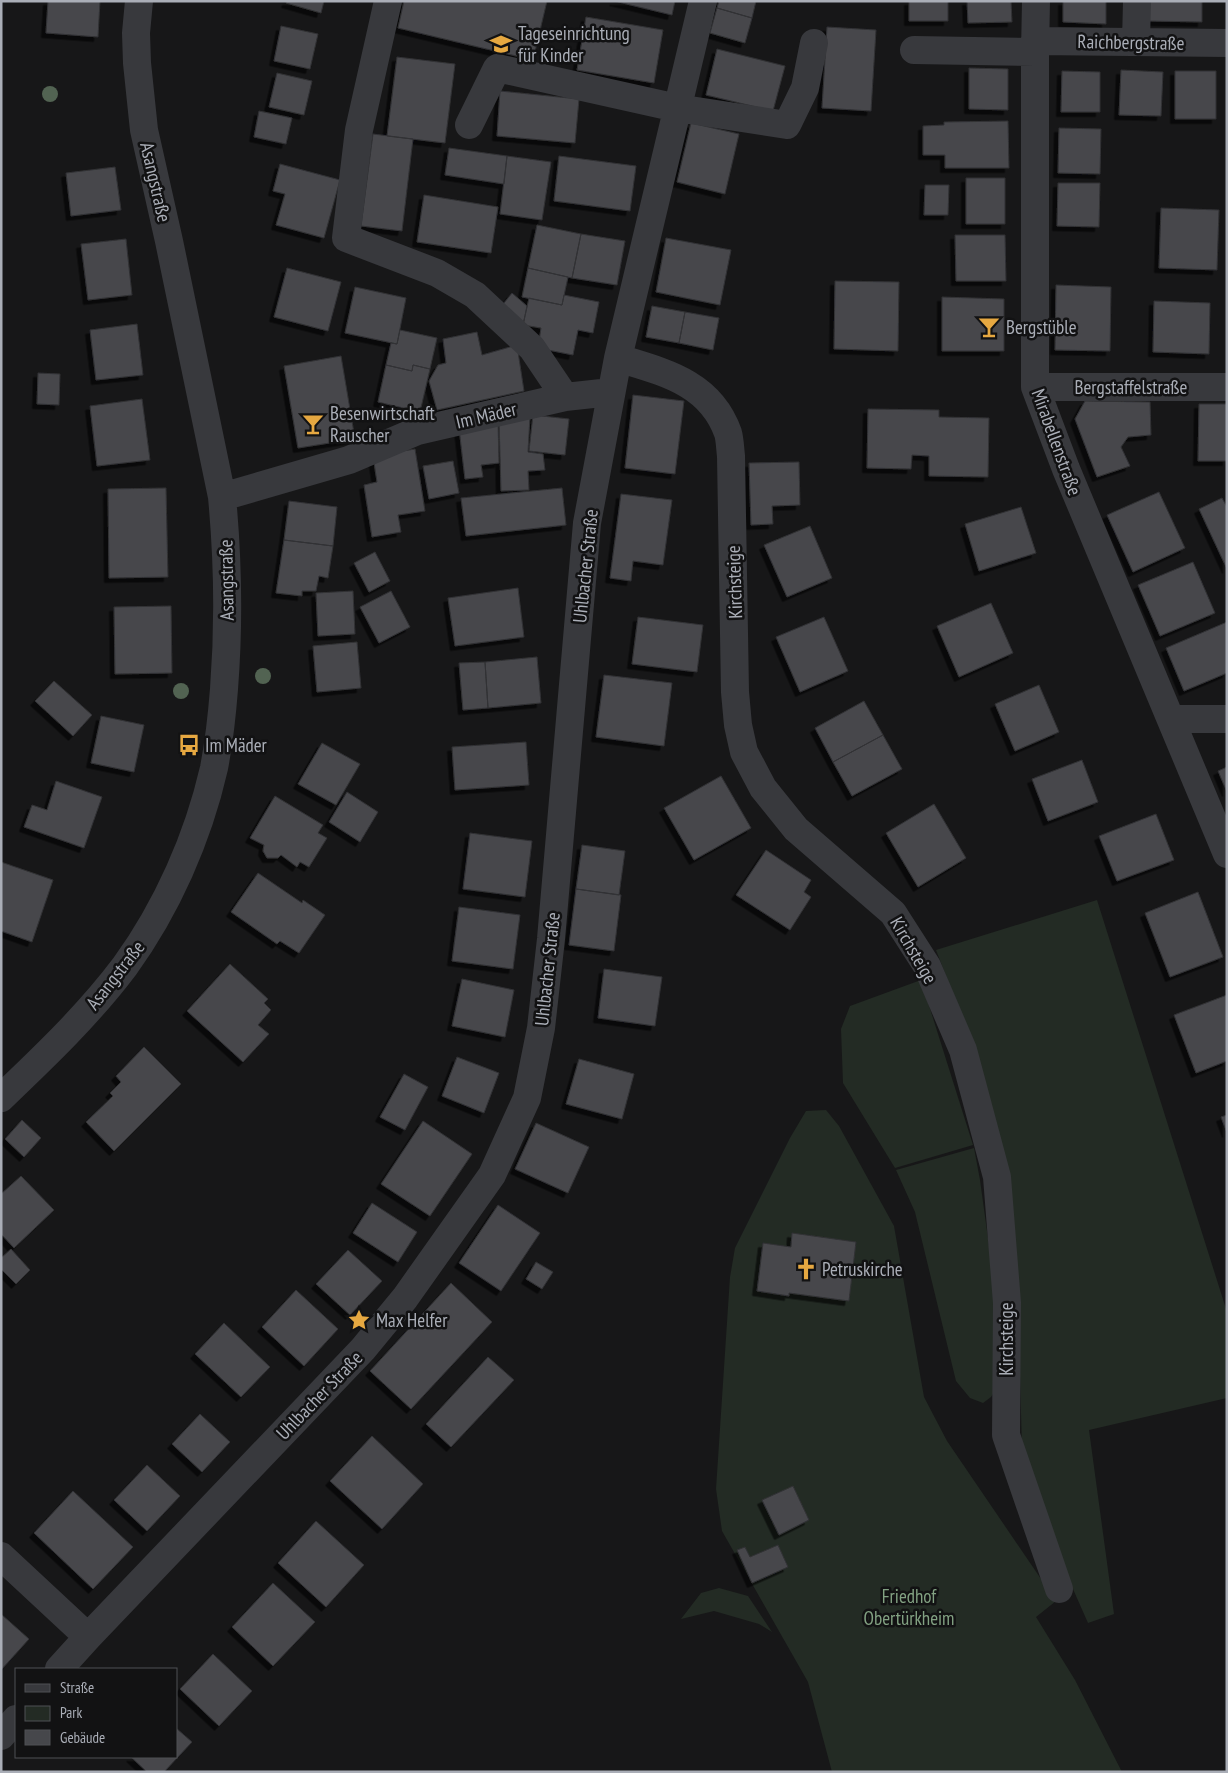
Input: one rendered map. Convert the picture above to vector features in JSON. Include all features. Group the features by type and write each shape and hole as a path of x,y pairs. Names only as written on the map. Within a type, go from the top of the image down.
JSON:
{"street":[{"name":"Asangstraße","path":"1,1098 78,1021 124,966 146,934 181,867 197,828 214,767 221,719 228,625 226,534 222,497 144,130 137,63 138,1"},
{"path":"388,1 359,130 346,238 437,273 475,295 532,348 565,397"},
{"name":"Uhlbacher Straße","path":"60,1668 363,1349 405,1298 492,1175 527,1098 541,1028 551,939 587,523 618,358 703,1"},
{"name":"Mirabellenstraße","path":"1036,1 1035,387 1066,469 1227,854"},
{"path":"1136,42 1137,1"},
{"name":"Raichbergstraße","path":"914,50 1136,42 1227,43"},
{"path":"469,125 497,68 677,108 787,125 805,88 814,43"},
{"name":"Kirchsteige","path":"618,358 674,376 705,396 722,418 732,456 735,692 738,725 744,752 763,788 796,829 893,913 927,966 962,1050 997,1177 1006,1304 1006,1435 1059,1590"},
{"name":"Bergstaffelstraße","path":"1035,387 1227,387"},
{"name":"Im Mäder","path":"222,497 349,460 417,431 565,397 612,392"},
{"path":"1171,719 1227,719"},
{"path":"1,1556 88,1637"},
{"path":"1,1736 15,1720"}],"green space":[{"path":"1097,900 1227,1312 1227,1398 1089,1430 1114,1614 1088,1623 1043,1521 1022,1449 1018,1304 974,1048 936,950"},
{"path":"921,980 973,1145 895,1168 843,1083 841,1029 850,1006"},
{"name":"Friedhof Obertürkheim","path":"826,1110 839,1126 894,1226 924,1397 947,1441 1056,1601 1036,1617 1075,1680 1122,1772 832,1772 808,1682 722,1531 716,1489 730,1277 735,1248 790,1138 806,1111"},
{"path":"974,1148 997,1304 999,1384 991,1397 983,1403 970,1398 956,1381 915,1212 896,1170"},
{"path":"719,1588 748,1596 772,1632 759,1624 714,1611 681,1619 701,1593"}],"building":[{"path":"48,1 100,1 98,37 46,33"},
{"path":"287,1 324,1 321,13 286,3"},
{"name":"Tageseinrichtung für Kinder","path":"404,1 547,1 533,60 398,28"},
{"path":"614,1 675,1 672,15"},
{"path":"719,1 756,1 752,18 717,8"},
{"path":"909,1 948,1 948,21 909,21"},
{"path":"967,1 1011,1 1012,22 968,23"},
{"path":"1063,1 1106,1 1106,24 1063,22"},
{"path":"1150,1 1202,1 1202,22 1149,21"},
{"path":"717,8 752,18 745,43 710,33"},
{"path":"586,17 663,30 654,83 577,70"},
{"path":"281,26 318,34 310,69 274,61"},
{"path":"827,27 876,30 871,111 822,108"},
{"path":"717,49 785,66 773,111 706,95"},
{"path":"397,57 455,64 445,143 387,136"},
{"path":"969,68 1008,69 1008,110 969,109"},
{"path":"1121,70 1163,72 1161,116 1119,115"},
{"path":"1062,71 1100,72 1100,112 1061,112"},
{"path":"1175,71 1216,71 1216,119 1175,119"},
{"path":"277,73 312,81 304,115 269,107"},
{"path":"500,91 579,99 575,143 497,136"},
{"path":"259,111 292,118 286,144 254,137"},
{"path":"1008,121 1009,168 945,168 945,155 923,155 923,126 944,125 944,122"},
{"path":"691,123 739,134 725,194 677,182"},
{"path":"1059,128 1101,129 1100,174 1058,173"},
{"path":"373,134 413,139 402,231 361,226"},
{"path":"449,148 507,156 504,184 445,175"},
{"path":"507,156 551,162 542,220 500,214"},
{"path":"559,156 636,166 630,211 554,201"},
{"path":"280,164 340,180 324,238 276,225 285,194 273,191"},
{"path":"115,167 121,210 71,216 66,173"},
{"path":"966,178 1005,178 1005,224 966,224"},
{"path":"1058,183 1100,183 1099,227 1057,226"},
{"path":"925,185 949,185 948,215 924,215"},
{"path":"424,195 498,207 491,253 417,242"},
{"path":"1161,208 1219,210 1217,270 1159,268"},
{"path":"537,225 581,234 572,278 528,268"},
{"path":"581,234 625,241 617,285 572,278"},
{"path":"955,235 1005,235 1006,281 956,281"},
{"path":"666,238 731,250 720,305 656,292"},
{"path":"126,239 132,295 88,300 81,244"},
{"path":"287,268 341,282 328,331 274,317"},
{"path":"528,268 568,277 562,305 522,297"},
{"path":"835,281 899,282 898,351 834,349"},
{"path":"1056,285 1111,287 1110,351 1055,350"},
{"path":"355,287 406,298 397,344 345,333"},
{"path":"512,293 527,306 523,325 500,308"},
{"path":"564,295 599,302 593,333 578,330 573,355 538,348 541,328 523,325 529,298 562,305"},
{"path":"942,297 1004,299 1004,351 942,351"},
{"path":"1154,301 1210,303 1209,354 1153,352"},
{"path":"652,306 685,312 679,343 646,337"},
{"path":"685,312 719,318 713,350 679,343"},
{"path":"137,324 143,375 96,380 90,330"},
{"path":"400,330 437,338 430,369 413,365 412,371 386,365 391,343 397,344"},
{"path":"477,332 482,355 517,345 524,391 437,410 429,381 438,365 446,363 443,339"},
{"path":"341,356 355,439 298,448 284,366"},
{"path":"386,365 412,371 413,365 430,369 420,412 378,402"},
{"path":"38,373 60,374 59,405 37,404"},
{"path":"633,395 684,401 675,474 625,468"},
{"path":"142,399 150,460 97,466 90,406"},
{"path":"1085,401 1150,402 1151,435 1128,437 1121,447 1130,466 1097,477 1075,419"},
{"path":"1199,404 1227,404 1227,461 1198,461"},
{"path":"868,409 939,410 939,417 989,418 988,477 929,476 929,456 912,455 911,469 867,468"},
{"path":"533,415 569,419 565,455 529,451"},
{"path":"530,416 528,452 543,454 545,470 528,471 529,490 501,491 499,419"},
{"path":"498,421 499,463 481,465 483,477 465,479 459,428"},
{"path":"415,449 425,511 398,515 401,532 372,537 364,485 377,482 373,456"},
{"path":"453,461 459,493 429,499 423,466"},
{"path":"799,462 800,505 772,506 773,524 751,525 749,463"},
{"path":"166,488 168,577 109,578 108,489"},
{"path":"562,488 566,525 466,536 461,498"},
{"path":"1159,492 1185,548 1133,572 1107,515"},
{"path":"621,494 672,500 663,565 633,561 631,581 610,578"},
{"path":"1222,498 1227,507 1227,569 1199,509"},
{"path":"289,501 337,507 333,546 284,540"},
{"path":"1021,507 1036,553 979,571 965,524"},
{"path":"810,526 832,578 787,597 764,545"},
{"path":"284,540 333,546 328,578 319,576 316,591 302,591 302,596 276,593"},
{"path":"375,552 390,581 369,592 354,563"},
{"path":"1193,562 1215,613 1160,636 1138,585"},
{"path":"518,588 524,637 455,646 448,598"},
{"path":"353,591 355,634 318,636 316,593"},
{"path":"391,591 410,627 379,643 360,607"},
{"path":"991,603 1013,653 959,677 937,626"},
{"path":"171,606 172,673 115,674 114,607"},
{"path":"638,617 703,625 697,672 632,664"},
{"path":"824,617 848,671 800,692 776,637"},
{"path":"1227,622 1227,673 1184,691 1166,648"},
{"path":"357,642 361,688 317,692 313,646"},
{"path":"537,657 541,703 488,708 485,662"},
{"path":"485,662 488,708 463,710 459,663"},
{"path":"604,675 672,683 664,746 596,737"},
{"path":"54,681 92,715 73,736 35,701"},
{"path":"1039,685 1059,732 1015,751 995,704"},
{"path":"864,701 883,735 833,762 815,728"},
{"path":"101,716 144,725 134,772 91,763"},
{"path":"883,735 902,769 852,796 833,762"},
{"path":"526,742 529,785 455,790 452,747"},
{"path":"322,743 360,764 336,805 298,784"},
{"path":"1082,760 1098,802 1048,821 1032,779"},
{"path":"1227,767 1227,792 1218,771"},
{"path":"721,776 751,828 694,860 664,808"},
{"path":"56,781 102,797 84,848 24,827 32,805 47,810"},
{"path":"347,792 378,812 360,842 329,822"},
{"path":"275,796 323,825 318,833 327,838 309,867 300,862 297,867 281,855 278,858 267,858 263,851 264,845 250,838"},
{"path":"934,804 966,858 918,887 886,833"},
{"path":"1156,814 1174,860 1117,881 1099,836"},
{"path":"470,833 532,841 525,897 463,889"},
{"path":"582,845 625,851 619,895 576,889"},
{"path":"766,850 811,880 804,892 811,897 790,930 736,895"},
{"path":"1,862 53,880 32,942 1,931"},
{"path":"258,873 302,903 303,900 325,915 299,953 280,941 277,944 231,912"},
{"path":"576,889 621,895 614,951 569,945"},
{"path":"1198,892 1223,957 1170,977 1145,913"},
{"path":"459,907 520,915 513,969 452,961"},
{"path":"230,964 268,999 264,1003 271,1010 258,1025 269,1034 243,1062 187,1011"},
{"path":"604,969 662,977 655,1026 598,1018"},
{"path":"462,979 514,990 505,1037 452,1026"},
{"path":"1227,995 1227,1061 1196,1073 1174,1015"},
{"path":"144,1047 181,1084 114,1151 86,1122 113,1096 110,1093 121,1082 116,1076"},
{"path":"457,1057 499,1073 484,1113 442,1096"},
{"path":"579,1059 634,1074 622,1119 566,1104"},
{"path":"404,1074 428,1087 405,1130 380,1117"},
{"path":"1227,1115 1227,1133 1221,1117"},
{"path":"22,1120 41,1138 24,1157 5,1139"},
{"path":"423,1121 472,1154 430,1216 381,1184"},
{"path":"536,1123 589,1147 568,1193 515,1169"},
{"path":"21,1176 54,1210 14,1248 1,1234 1,1194"},
{"path":"372,1203 417,1232 398,1262 353,1233"},
{"path":"498,1205 540,1233 501,1291 459,1263"},
{"name":"Petruskirche","path":"792,1233 856,1242 849,1301 789,1293 789,1296 757,1291 763,1243 791,1247"},
{"path":"11,1249 30,1270 16,1284 1,1269 1,1258"},
{"path":"348,1250 382,1281 350,1315 316,1284"},
{"path":"536,1262 553,1272 542,1289 526,1279"},
{"path":"451,1283 492,1322 411,1409 370,1371"},
{"path":"296,1290 338,1329 304,1366 262,1327"},
{"path":"224,1323 270,1367 241,1397 195,1354"},
{"path":"488,1357 514,1380 451,1447 426,1424"},
{"path":"200,1414 230,1442 202,1472 172,1444"},
{"path":"372,1436 423,1484 382,1529 330,1481"},
{"path":"147,1465 180,1496 147,1531 114,1500"},
{"path":"793,1486 809,1520 779,1535 762,1500"},
{"path":"73,1491 133,1547 93,1589 34,1533"},
{"path":"316,1521 364,1565 326,1607 278,1563"},
{"path":"778,1545 788,1567 752,1583 737,1550 745,1547 750,1557"},
{"path":"273,1583 315,1622 273,1666 232,1627"},
{"path":"1,1614 29,1639 1,1670"},
{"path":"213,1654 252,1691 219,1726 180,1689"},
{"path":"178,1730 192,1742 178,1757"},
{"path":"132,1758 177,1758 164,1772 147,1772"}],"place":[{"name":"Tageseinrichtung für Kinder","path":"501,44"},
{"name":"Bergstüble","path":"989,327"},
{"name":"Besenwirtschaft Rauscher","path":"313,424"},
{"name":"Im Mäder","path":"189,745"},
{"name":"Petruskirche","path":"806,1269"},
{"name":"Max Helfer","path":"359,1320"}]}
